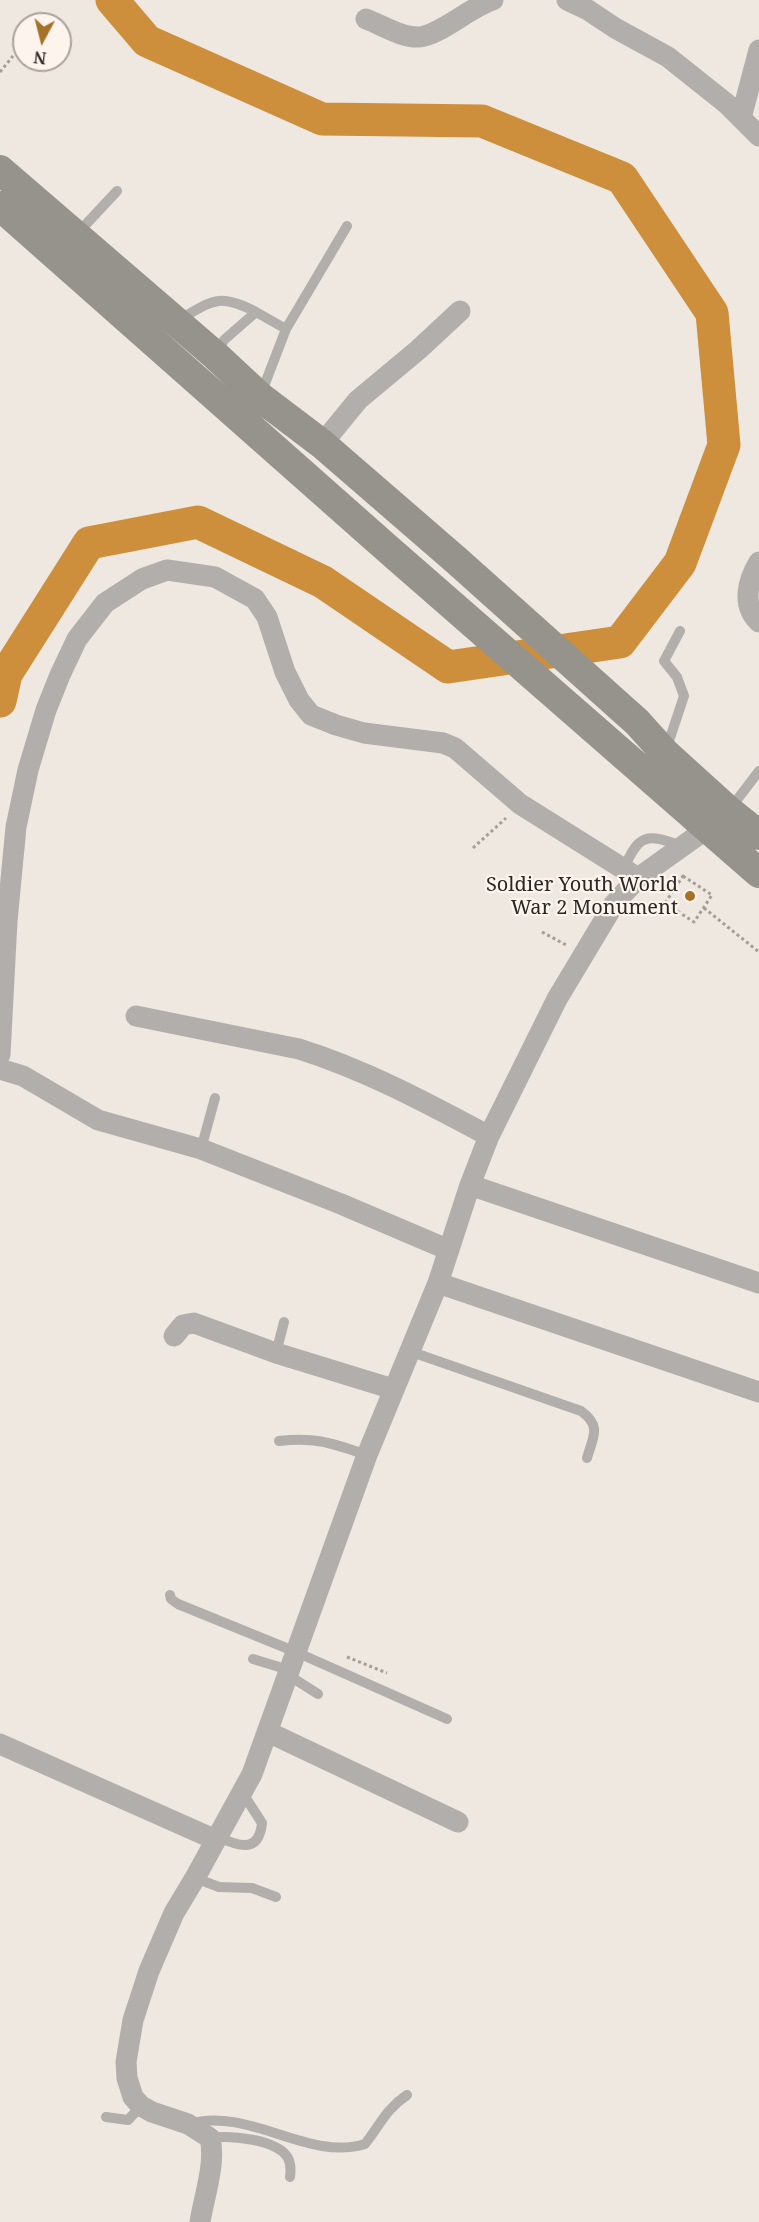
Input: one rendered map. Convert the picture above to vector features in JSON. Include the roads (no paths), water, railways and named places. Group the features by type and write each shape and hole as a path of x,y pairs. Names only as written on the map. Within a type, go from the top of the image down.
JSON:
{"main road":[{"path":"0,170 176,321 260,397 322,444 456,560 637,722 665,753 759,873"},
{"path":"0,206 564,703 718,819 759,835"}],"street":[{"path":"366,19 419,37 441,30 465,13 493,0"},
{"path":"567,0 668,57 698,79 759,136"},
{"path":"741,118 759,50"},
{"path":"322,444 358,400 460,311"},
{"path":"759,562 748,586 748,601 754,617 759,621"},
{"path":"0,1055 7,921 16,827 28,770 46,710 77,639 105,603 142,579 167,570 215,577 255,598 267,617 285,672 299,700 311,715 364,733 443,743 455,748 520,804 631,874"},
{"path":"200,2222 211,2162 210,2138 188,2124 141,2106 133,2097 127,2078 126,2062 133,2020 149,1971 174,1913 252,1774 367,1455 438,1283 470,1185 489,1136 557,999 631,874 682,846 718,819"},
{"path":"136,1016 299,1049 322,1056 407,1093 489,1136"},
{"path":"0,1069 23,1076 98,1120 201,1149 341,1204 449,1250"},
{"path":"470,1185 759,1283"},
{"path":"438,1283 759,1392"},
{"path":"174,1335 183,1325 194,1323 276,1353 393,1389"},
{"path":"268,1732 458,1822"},
{"path":"0,1744 217,1838"}],"lane":[{"path":"76,236 87,221 117,192"},
{"path":"260,397 285,329 347,226"},
{"path":"176,321 215,301 226,300 236,302 285,329"},
{"path":"216,356 224,340 256,312"},
{"path":"665,753 684,696 677,677 665,664 664,658 680,631"},
{"path":"718,819 759,771"},
{"path":"631,874 636,845 643,839 662,839 682,846"},
{"path":"201,1149 215,1098"},
{"path":"276,1353 284,1322"},
{"path":"409,1351 582,1411 592,1419 595,1425 587,1458"},
{"path":"279,1441 305,1438 367,1455"},
{"path":"170,1595 171,1599 178,1604 291,1666 318,1694"},
{"path":"252,1659 291,1666 447,1719"},
{"path":"217,1838 244,1846 259,1838 262,1823 242,1791"},
{"path":"195,1878 219,1887 252,1888 276,1897"},
{"path":"188,2124 207,2119 224,2121 318,2144 357,2147 365,2144 384,2115 396,2102 407,2095"},
{"path":"106,2117 128,2120 141,2106"},
{"path":"210,2138 224,2136 246,2138 283,2151 289,2160 291,2177"}],"waterway":[{"path":"0,701 6,674 89,543 198,522 323,582 448,667 620,642 680,563 724,445 712,313 622,178 482,121 322,119 147,41 112,0"}],"place":[{"name":"Soldier Youth World War 2 Monument","path":"690,896"}]}
